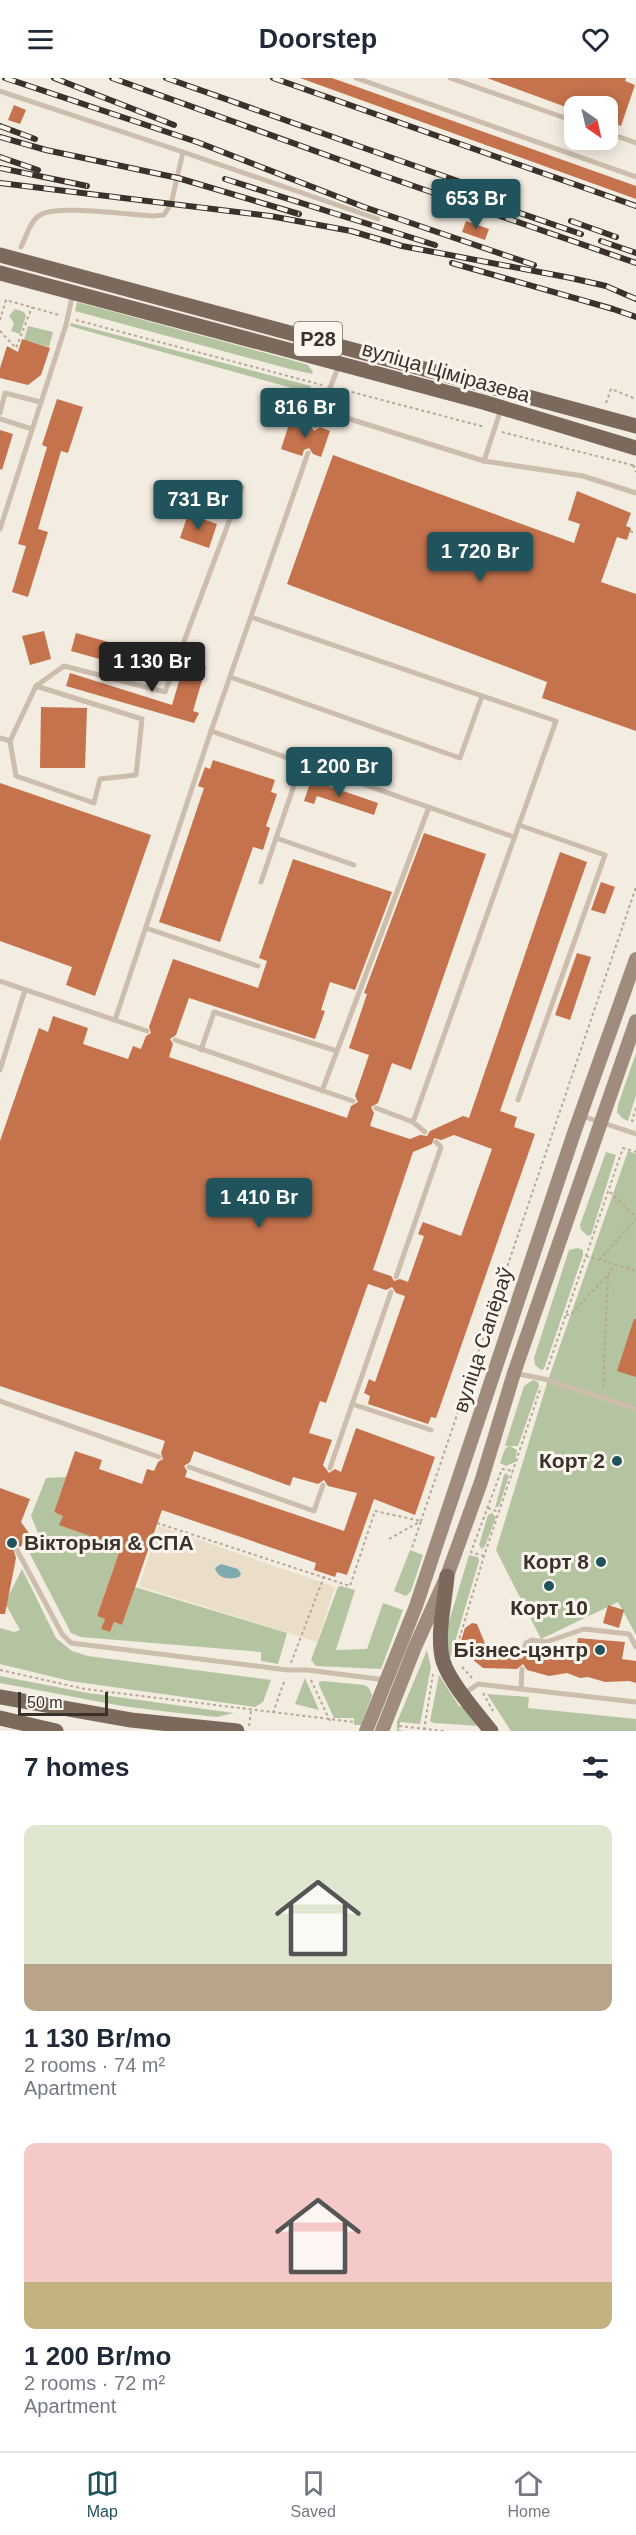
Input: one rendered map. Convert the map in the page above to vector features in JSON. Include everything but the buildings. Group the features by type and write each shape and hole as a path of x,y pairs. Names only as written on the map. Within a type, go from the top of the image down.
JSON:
{"main road":[{"name":"вуліца Ціміразева","path":"0,255 346,346 636,426"},
{"name":"вуліца Ціміразева","path":"0,273 339,364 636,448"},
{"name":"вуліца Сапёраў","path":"366,1731 416,1606 636,959"},
{"name":"вуліца Сапёраў","path":"382,1731 415,1647 447,1576 481,1482 514,1373 636,1021"},
{"path":"447,1576 441,1633 442,1659 445,1667 491,1731"},
{"path":"0,1697 131,1720 237,1731"},
{"path":"0,1718 56,1731"}],"lane":[{"path":"356,78 636,177"},
{"path":"450,78 564,118"},
{"path":"0,91 378,219"},
{"path":"618,136 635,142 636,135"},
{"path":"21,247 32,223 40,215 56,210 164,215 171,204 183,152"},
{"path":"0,529 66,325 73,292"},
{"path":"315,426 346,346"},
{"path":"0,413 5,393 40,402"},
{"path":"484,461 501,409"},
{"path":"321,410 484,461 583,476 636,493"},
{"path":"0,419 32,429"},
{"path":"115,1020 211,730 308,453"},
{"path":"36,686 142,719 136,775 100,779 94,803 16,776 10,741 36,686 64,666 165,692 242,487"},
{"path":"250,617 556,721 413,1122"},
{"path":"230,677 460,758 482,696"},
{"path":"211,730 514,837"},
{"path":"0,738 10,741"},
{"path":"261,882 302,762"},
{"path":"322,1090 429,807"},
{"path":"518,1100 605,855 519,825"},
{"path":"276,838 354,865"},
{"path":"146,928 258,966"},
{"path":"0,981 147,1031"},
{"path":"0,1070 25,990"},
{"path":"201,1050 214,1012 337,1051"},
{"path":"175,1040 353,1101"},
{"path":"376,1108 413,1122 425,1132"},
{"path":"581,1116 636,1134"},
{"path":"396,1277 441,1147 436,1142"},
{"path":"330,1468 391,1292"},
{"path":"514,1373 543,1379 603,1400 636,1408"},
{"path":"0,1401 159,1457"},
{"path":"352,1404 431,1430"},
{"path":"189,1467 314,1511 323,1485"},
{"path":"17,1550 62,1634 71,1643 387,1680"},
{"path":"522,1654 526,1643 532,1640 546,1642 584,1629 629,1634 636,1647"},
{"path":"521,1689 522,1669"},
{"path":"464,1694 478,1684 636,1702"}],"path":[{"path":"0,320 6,300 32,307 16,348 0,331"},
{"path":"605,406 611,389 636,399"},
{"path":"633,465 636,472"},
{"path":"630,531 636,532"},
{"path":"412,1548 636,887"},
{"path":"636,1108 632,1121 636,1122"},
{"path":"454,1655 484,1556 543,1379 623,1148 636,1152"},
{"path":"599,1260 636,1218 609,1191"},
{"path":"586,1256 636,1271"},
{"path":"566,1315 570,1315 608,1275 615,1264"},
{"path":"603,1400 608,1275"},
{"path":"484,1556 471,1552 502,1469 513,1471"},
{"path":"488,1508 500,1512"},
{"path":"157,1523 350,1586 375,1511 421,1521"},
{"path":"388,1539 421,1521"},
{"path":"359,1540 364,1542"},
{"path":"273,1713 326,1574"},
{"path":"294,1653 306,1670 330,1721"},
{"path":"456,1662 478,1684 494,1712"},
{"path":"0,1670 85,1689 330,1721 354,1722"},
{"path":"424,1730 433,1674"},
{"path":"248,1731 251,1711"},
{"path":"399,1726 444,1731"}],"green space":[{"path":"77,302 308,365 313,372 312,374 286,368 75,311"},
{"path":"15,309 24,312 26,316 20,334 11,331 14,323 9,316"},
{"path":"71,323 311,386 310,393 80,329 70,326"},
{"path":"28,326 53,332 49,347 24,340"},
{"path":"636,1053 636,1095 628,1121 617,1112"},
{"path":"628,1151 636,1154 636,1635 618,1602 541,1639 496,1550 548,1380"},
{"path":"606,1152 616,1155 591,1235 588,1236 581,1230 580,1225"},
{"path":"578,1248 583,1250 583,1255 544,1369 541,1370 535,1365 534,1358 569,1250"},
{"path":"533,1380 538,1382 539,1386 518,1446 510,1446 517,1450 515,1462 506,1466 500,1463 505,1449 509,1446 505,1446 524,1386"},
{"path":"506,1473 509,1476 499,1506 495,1508 504,1475"},
{"path":"66,1477 54,1512 63,1516 60,1525 121,1547 97,1616 105,1619 101,1629 110,1632 114,1622 122,1625 135,1587 287,1633 278,1664 261,1661 261,1652 81,1637 71,1633 30,1554 38,1533 31,1516 46,1478"},
{"path":"492,1513 496,1517 482,1549 479,1545 488,1515"},
{"path":"410,1550 423,1555 411,1591 406,1596 394,1591"},
{"path":"469,1555 478,1557 479,1561 449,1662 445,1635"},
{"path":"22,1569 56,1638 72,1651 88,1656 271,1680 263,1702 255,1707 70,1681 0,1664 0,1628 14,1632 20,1630 5,1603"},
{"path":"338,1587 355,1590 336,1650 367,1649 383,1603 403,1610 381,1669 316,1666 311,1660"},
{"path":"427,1650 431,1667 420,1724 400,1722 399,1730 405,1731 397,1731 397,1722"},
{"path":"439,1675 459,1706 470,1710 479,1726 430,1721"},
{"path":"0,1676 88,1693 234,1713 217,1717 122,1706 0,1683"},
{"path":"305,1678 319,1710 295,1704"},
{"path":"319,1682 364,1685 369,1688 372,1695 361,1725 354,1725 354,1718 334,1718 319,1685"},
{"path":"487,1694 529,1697 528,1708 636,1719 636,1731 511,1731"}],"shaded area":[{"path":"159,1526 335,1587 317,1642 139,1586"}],"water":[{"path":"221,1564 238,1569 241,1574 239,1577 225,1578 215,1568"}],"railway":[{"path":"5,78 197,142 364,207 534,265"},
{"path":"54,78 174,125"},
{"path":"112,78 636,263"},
{"path":"166,78 503,197"},
{"path":"273,78 636,206"},
{"path":"0,126 35,139"},
{"path":"0,137 46,150 178,178 299,214"},
{"path":"0,157 38,170"},
{"path":"0,168 87,186"},
{"path":"225,179 435,245"},
{"path":"0,183 270,216 351,231 402,246 571,278 606,286 636,299"},
{"path":"473,197 581,234"},
{"path":"571,221 616,237"},
{"path":"601,241 636,253"},
{"path":"452,263 636,317"}],"place":[{"name":"Корт 2","path":"617,1461"},
{"name":"Вікторыя & СПА","path":"12,1543"},
{"name":"Корт 8","path":"601,1562"},
{"name":"Корт 10","path":"549,1586"},
{"name":"Бізнес-цэнтр","path":"600,1650"}]}
